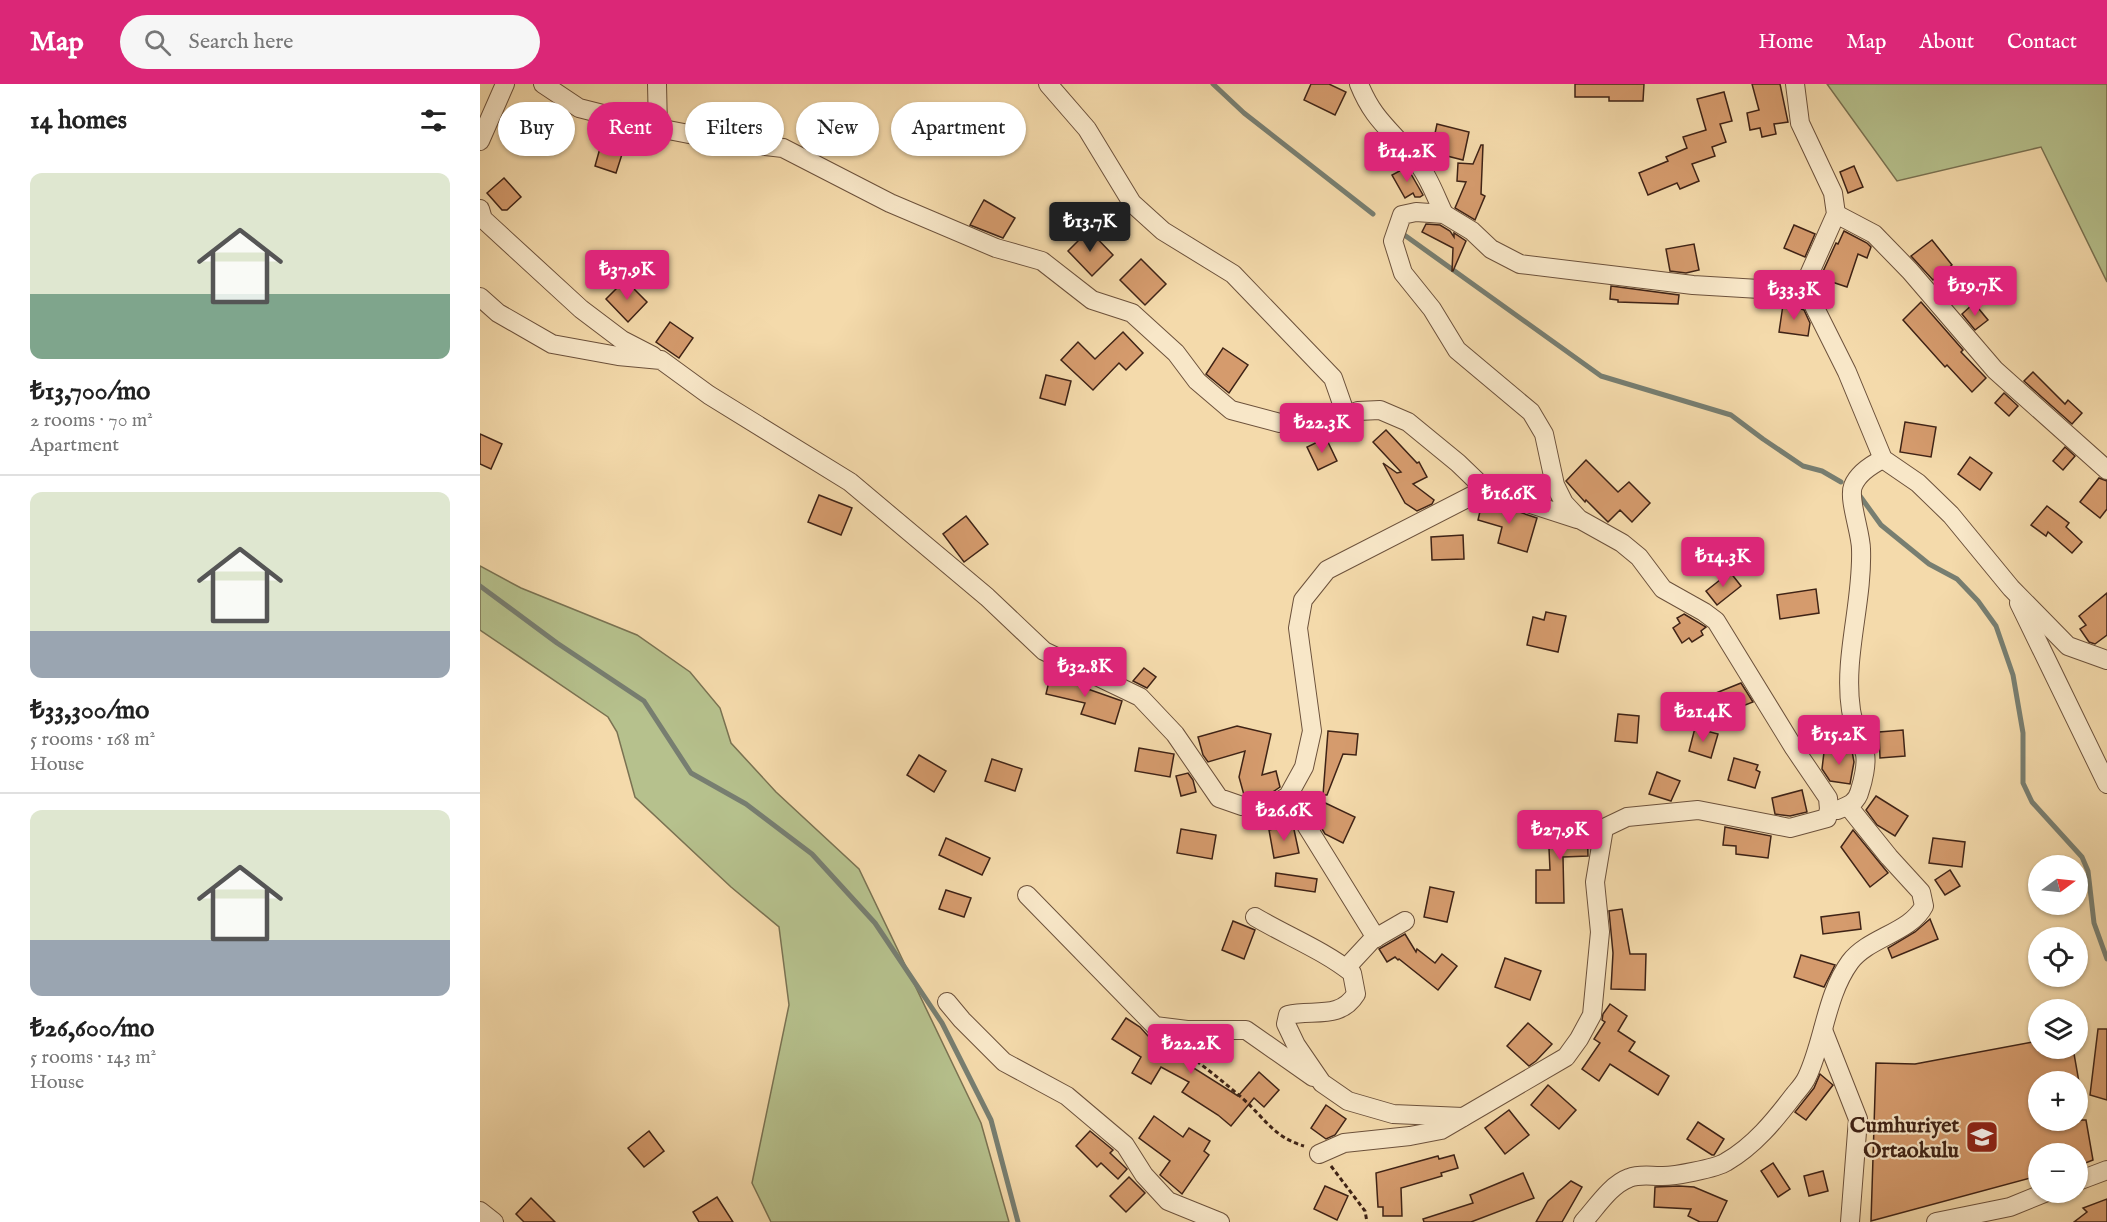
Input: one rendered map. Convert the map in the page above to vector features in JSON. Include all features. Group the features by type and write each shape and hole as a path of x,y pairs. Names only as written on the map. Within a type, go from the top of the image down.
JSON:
{"street":[{"path":"480,141 505,84"},
{"path":"543,84 579,108 587,110"},
{"path":"657,84 657,102"},
{"path":"1048,84 1087,129 1132,203 1163,231 1233,274 1333,378 1346,415"},
{"path":"1359,84 1367,105 1387,130 1413,156 1444,214"},
{"path":"1795,84 1800,123 1833,193 1836,214 1800,295"},
{"path":"673,131 730,142 783,148 890,203 996,248 1042,261 1092,300 1132,313 1176,353 1197,381 1231,410 1280,423 1330,422 1358,411 1380,410 1408,422 1458,463 1485,489 1579,519 1622,543 1639,557 1663,589 1716,621 1794,748 1828,798 1827,818"},
{"path":"480,209 483,219 581,309 621,340 661,360 709,395 850,482 987,597 1044,651 1140,697 1174,734 1219,798 1242,806 1273,805 1288,796 1304,767 1312,731 1298,628 1302,600 1327,570 1485,489"},
{"path":"1579,519 1564,503 1555,485 1544,434 1531,412 1457,350 1432,309 1403,273 1393,241 1402,215 1416,212 1444,214 1472,231 1491,249 1520,264 1693,285 1791,291 1812,302 1847,372 1883,459 1918,483 1951,515 2011,588 2068,646 2107,660"},
{"path":"1836,214 1874,234 1910,271 1995,370 2107,470"},
{"path":"480,297 498,313 552,344 618,356 661,360"},
{"path":"1319,1154 1344,1143 1410,1137 1441,1130 1566,1057 1593,1015 1600,932 1595,882 1604,828 1627,817 1698,810 1790,828 1827,818 1854,803 1860,792 1865,756 1851,710 1850,669 1862,581 1858,523 1852,502 1853,486 1866,468 1883,459"},
{"path":"2011,588 2107,784"},
{"path":"1288,796 1376,938"},
{"path":"1583,1222 1618,1184 1630,1178 1644,1175 1663,1177 1711,1168 1724,1164 1746,1149 1807,1079 1839,982 1851,961 1872,943 1918,917 1924,906 1921,892 1848,806"},
{"path":"1027,895 1155,1026 1187,1030 1246,1030 1348,1101 1394,1114 1463,1117"},
{"path":"1255,918 1329,956 1352,973 1356,994 1349,1005 1326,1013 1288,1015 1286,1024 1296,1045 1322,1083"},
{"path":"1346,968 1376,938 1405,921"},
{"path":"947,1002 1004,1062 1066,1095 1125,1145 1144,1175 1168,1201 1220,1222"},
{"path":"1823,1030 1858,1119 1850,1222"},
{"path":"2088,1177 2107,1170"},
{"path":"1936,1222 2010,1207 2028,1200"},
{"path":"480,1211 494,1222"}],"path":[{"path":"1155,1026 1242,1098 1273,1131 1292,1143 1314,1149 1327,1161 1365,1211 1367,1222"}],"green space":[{"path":"1827,84 2107,84 2107,282 2041,147 1897,181"},
{"path":"480,566 521,588 637,635 690,672 720,708 731,743 776,792 859,869 981,1123 1009,1222 771,1222 752,1183 789,1005 779,927 731,887 635,797 617,732 608,717 480,630"}],"building":[{"path":"1311,84 1329,84 1346,92 1335,115 1304,100"},
{"path":"1575,84 1644,84 1643,101 1609,101 1609,97 1575,97"},
{"path":"1752,84 1780,84 1788,122 1774,124 1776,134 1762,137 1760,128 1750,130 1747,113 1759,110"},
{"path":"1724,92 1732,121 1720,124 1726,142 1712,147 1715,156 1692,164 1699,181 1680,189 1677,183 1648,195 1639,173 1668,161 1666,157 1687,148 1683,137 1706,130 1697,99"},
{"path":"1437,124 1469,132 1463,160 1431,152"},
{"path":"1483,145 1481,194 1485,196 1475,220 1455,208 1466,182 1457,181 1458,163 1473,164"},
{"path":"598,156 621,156 616,173 595,166"},
{"path":"1854,166 1863,187 1848,193 1840,172"},
{"path":"1407,167 1423,195 1420,197 1415,197 1413,193 1405,198 1392,175"},
{"path":"504,178 521,197 507,210 502,210 487,193"},
{"path":"984,200 1015,218 1003,238 970,225"},
{"path":"1426,224 1440,225 1450,231 1454,237 1454,233 1466,241 1453,271 1453,248 1422,232"},
{"path":"1794,225 1815,234 1805,257 1784,248"},
{"path":"1089,230 1113,255 1092,276 1068,251"},
{"path":"1844,231 1871,247 1867,258 1858,254 1847,287 1820,278"},
{"path":"1932,240 1952,265 1933,280 1911,256"},
{"path":"1694,244 1699,270 1686,273 1670,271 1666,249"},
{"path":"1141,259 1166,284 1145,305 1120,280"},
{"path":"625,280 647,302 628,322 606,299"},
{"path":"1611,286 1679,295 1678,304 1618,302 1618,300 1610,299"},
{"path":"1921,302 1963,350 1961,352 1986,378 1972,392 1947,365 1945,367 1903,320"},
{"path":"1974,303 1988,320 1975,330 1962,314"},
{"path":"1783,305 1804,310 1810,323 1808,336 1779,332"},
{"path":"670,322 693,338 679,358 656,342"},
{"path":"1123,332 1143,353 1126,370 1119,363 1093,390 1061,360 1078,342 1095,359"},
{"path":"1223,348 1248,365 1229,393 1206,374"},
{"path":"2033,372 2065,404 2068,400 2082,413 2072,424 2024,381"},
{"path":"1046,375 1071,381 1065,405 1040,398"},
{"path":"2004,393 2018,406 2009,416 1995,403"},
{"path":"1905,422 1936,427 1931,457 1900,452"},
{"path":"1386,430 1417,463 1419,462 1427,477 1413,484 1434,500 1432,504 1417,511 1405,503 1383,463 1397,473 1401,472 1373,442"},
{"path":"480,434 502,444 491,469 480,464"},
{"path":"1326,438 1337,461 1318,470 1307,447"},
{"path":"2065,447 2075,456 2063,470 2053,461"},
{"path":"1970,457 1992,473 1980,490 1958,474"},
{"path":"1586,460 1618,492 1629,482 1650,503 1632,522 1620,510 1608,522 1566,481"},
{"path":"2099,478 2107,481 2107,509 2100,518 2080,502"},
{"path":"819,495 852,508 841,535 808,522"},
{"path":"1486,501 1537,518 1527,552 1498,543 1502,527 1478,520 1482,503"},
{"path":"2047,506 2069,523 2066,527 2082,542 2072,553 2048,532 2046,536 2031,525"},
{"path":"966,516 988,544 964,562 943,534"},
{"path":"1463,535 1464,559 1432,560 1431,537"},
{"path":"1730,572 1741,586 1717,605 1706,591"},
{"path":"1816,589 1819,613 1780,619 1777,595"},
{"path":"2107,593 2107,635 2095,644 2089,642 2080,629 2086,625 2079,616"},
{"path":"1546,612 1566,616 1558,652 1527,645 1533,617 1544,620"},
{"path":"1684,614 1706,627 1701,631 1703,635 1692,642 1689,638 1682,643 1673,628 1680,623 1677,618"},
{"path":"1144,668 1156,677 1147,688 1133,681"},
{"path":"1051,673 1078,680 1083,682 1082,687 1122,701 1115,724 1081,714 1085,703 1046,694"},
{"path":"1741,683 1753,702 1735,709 1733,704 1721,708 1716,693"},
{"path":"1618,714 1639,716 1637,743 1615,741"},
{"path":"1237,726 1271,734 1262,775 1276,771 1280,787 1270,794 1244,795 1239,777 1245,751 1208,762 1203,755 1198,737"},
{"path":"1695,728 1718,734 1711,758 1689,751"},
{"path":"1903,730 1905,756 1880,758 1879,732"},
{"path":"1328,731 1358,734 1356,755 1343,754 1327,795 1323,795"},
{"path":"1139,748 1174,754 1170,777 1135,771"},
{"path":"1834,749 1852,751 1854,762 1850,784 1830,781 1822,769 1824,752 1834,753"},
{"path":"919,755 946,771 934,792 907,775"},
{"path":"1734,758 1758,765 1756,770 1760,772 1755,788 1728,780"},
{"path":"992,759 1022,769 1015,791 985,781"},
{"path":"1657,772 1680,781 1671,801 1649,794"},
{"path":"1188,773 1193,780 1196,792 1181,796 1176,776"},
{"path":"1802,790 1807,812 1790,816 1775,814 1772,798"},
{"path":"1876,796 1908,816 1895,836 1877,825 1866,810"},
{"path":"1319,800 1355,817 1343,843 1325,834 1313,814"},
{"path":"1293,825 1299,853 1274,858 1269,830"},
{"path":"1587,825 1588,856 1563,857 1564,903 1536,903 1536,870 1550,870 1548,827"},
{"path":"1725,827 1771,836 1768,858 1736,854 1736,846 1723,845"},
{"path":"1181,829 1216,835 1212,859 1177,853"},
{"path":"1853,830 1888,873 1870,887 1841,847"},
{"path":"946,838 990,858 982,875 939,855"},
{"path":"1933,838 1965,842 1962,867 1929,863"},
{"path":"1950,870 1960,886 1945,895 1935,880"},
{"path":"1276,873 1317,879 1315,892 1275,886"},
{"path":"1430,887 1454,892 1447,922 1424,917"},
{"path":"946,890 971,898 964,917 939,909"},
{"path":"1622,909 1630,954 1646,954 1645,990 1611,989 1613,953 1609,911"},
{"path":"1859,912 1861,929 1823,934 1821,917"},
{"path":"1930,919 1938,939 1892,958 1888,948 1915,932"},
{"path":"1233,921 1255,930 1244,959 1222,950"},
{"path":"1405,934 1416,952 1417,949 1435,963 1442,954 1457,966 1438,990 1399,959 1395,957 1387,962 1379,949"},
{"path":"1801,955 1835,965 1824,987 1794,977"},
{"path":"1505,958 1541,971 1530,1000 1495,987"},
{"path":"1610,1004 1627,1016 1618,1031 1635,1042 1629,1051 1669,1076 1658,1095 1610,1064 1599,1081 1582,1069 1600,1043 1594,1039 1605,1022 1602,1020 1603,1014"},
{"path":"1126,1018 1140,1027 1148,1036 1171,1049 1169,1052 1193,1065 1192,1067 1238,1096 1259,1072 1279,1090 1264,1107 1254,1098 1231,1126 1182,1092 1189,1082 1161,1067 1151,1084 1132,1073 1141,1057 1112,1039"},
{"path":"1528,1023 1552,1044 1529,1066 1507,1046"},
{"path":"2098,1029 2107,1029 2107,1100 2090,1095"},
{"name":"Cumhuriyet Ortaokulu","path":"2028,1043 2028,1059 2075,1059 2077,1071 2028,1071 2028,1131 2088,1131 2093,1160 2088,1162 2088,1143 2028,1143 2028,1179 1871,1221 1876,1063 1915,1064"},
{"path":"1820,1074 1833,1085 1806,1120 1795,1112 1814,1088"},
{"path":"1548,1085 1576,1110 1559,1129 1531,1105"},
{"path":"1326,1105 1346,1119 1335,1135 1326,1139 1311,1128"},
{"path":"1509,1110 1529,1135 1505,1154 1485,1128"},
{"path":"1154,1116 1183,1137 1189,1128 1210,1141 1204,1151 1209,1155 1182,1194 1160,1175 1170,1161 1139,1138"},
{"path":"1698,1122 1724,1139 1714,1155 1687,1139"},
{"path":"649,1131 664,1151 644,1167 628,1148"},
{"path":"1090,1131 1113,1150 1110,1153 1127,1169 1118,1179 1101,1163 1097,1167 1076,1146"},
{"path":"1454,1155 1458,1168 1441,1173 1442,1176 1401,1188 1402,1216 1383,1216 1383,1207 1378,1207 1376,1173 1438,1156 1439,1159"},
{"path":"1773,1163 1790,1189 1778,1197 1761,1171"},
{"path":"1823,1171 1828,1191 1809,1196 1804,1176"},
{"path":"1523,1173 1534,1198 1471,1222 1424,1222 1423,1219 1473,1203 1470,1195"},
{"path":"1129,1177 1145,1193 1126,1212 1110,1196"},
{"path":"1571,1181 1582,1187 1562,1222 1536,1222 1548,1201"},
{"path":"1325,1186 1348,1196 1337,1220 1314,1209"},
{"path":"1655,1187 1694,1187 1727,1201 1717,1222 1700,1222 1688,1216 1691,1209 1654,1207"},
{"path":"717,1197 733,1222 699,1222 693,1212"},
{"path":"531,1198 555,1222 524,1222 516,1214"},
{"path":"2107,1199 2107,1222 2074,1222 2087,1212 2083,1208"}],"waterway":[{"path":"1213,84 1244,113 1373,214"},
{"path":"1403,234 1601,376 1731,415 1803,466 1822,471 1841,482"},
{"path":"1860,496 1881,525 1929,564 1957,579 1978,601 1996,626 2013,675 2023,733 2023,783 2032,802 2082,857 2088,871 2094,923 2107,959"},
{"path":"480,586 557,643 644,701 691,773 746,804 812,854 875,923 942,1023 991,1120 1018,1222"}],"place":[{"name":"Cumhuriyet Ortaokulu","path":"1982,1137"}]}
